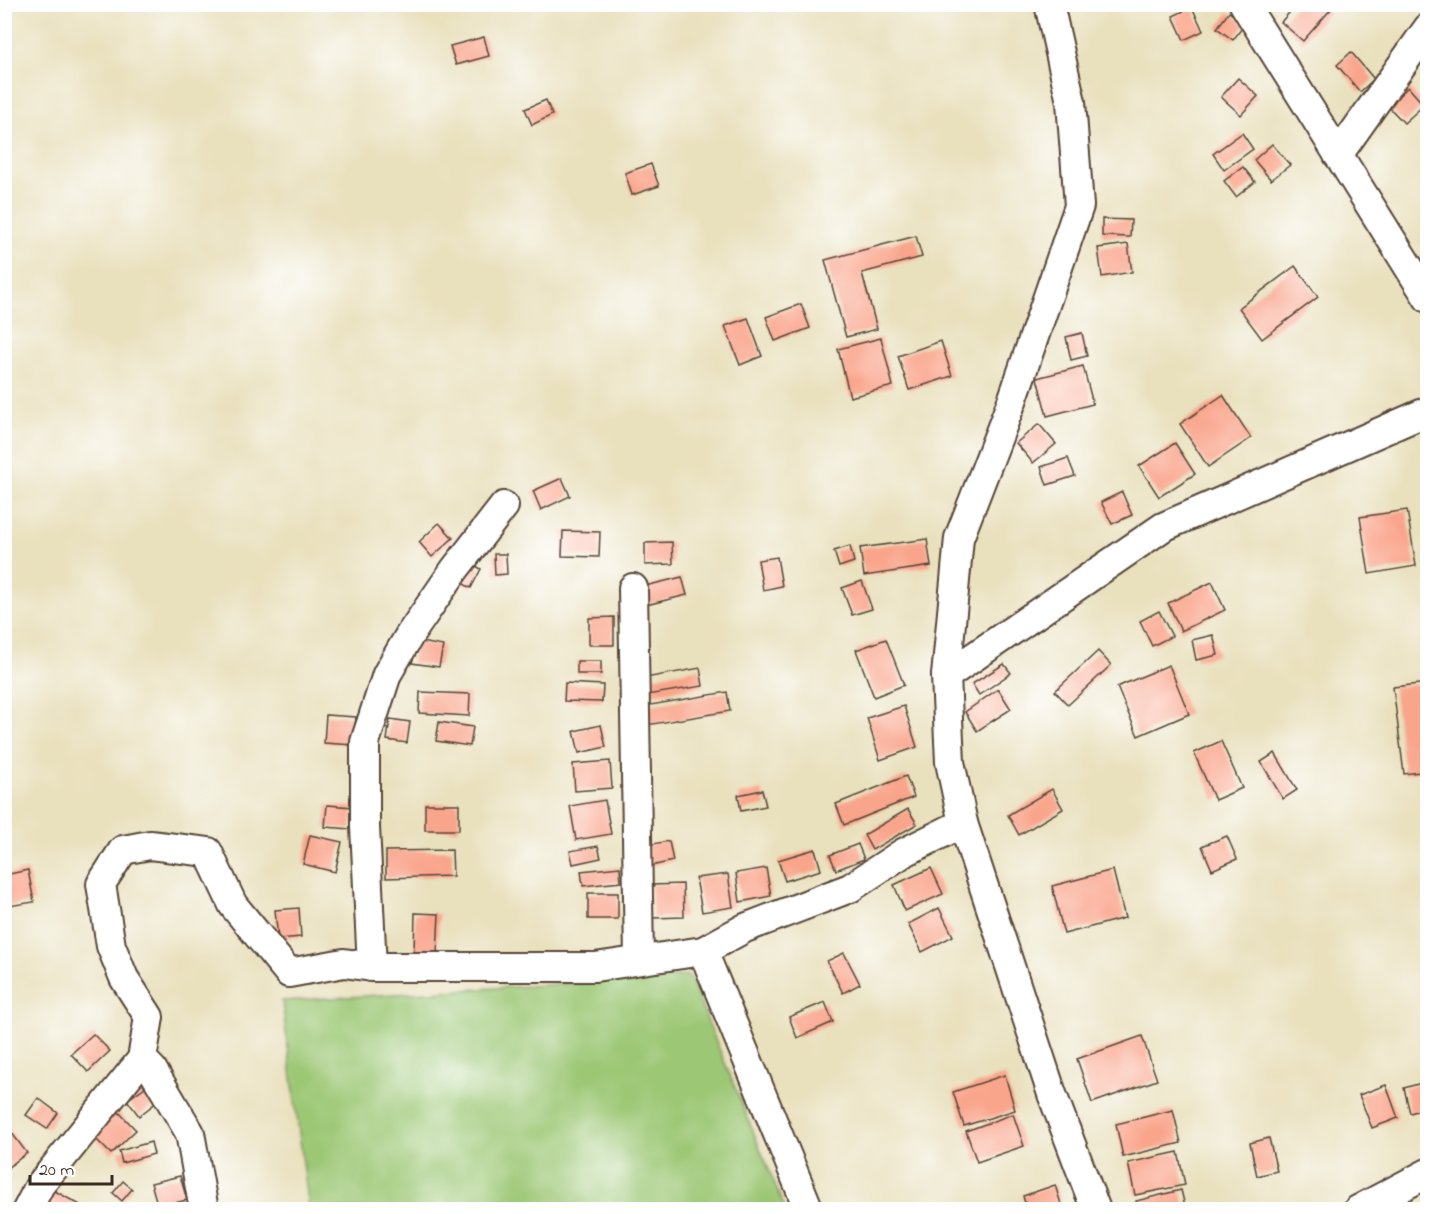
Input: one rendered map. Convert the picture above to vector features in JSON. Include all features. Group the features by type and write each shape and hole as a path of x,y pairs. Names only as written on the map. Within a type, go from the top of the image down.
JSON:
{"street":[{"path":"1049,4 1071,102 1079,206 1012,401 959,538 946,676 950,762 963,823 1052,1094 1096,1209"},
{"path":"1244,4 1428,298"},
{"path":"1338,155 1428,28"},
{"path":"946,676 1163,527 1428,411"},
{"path":"372,967 364,827 365,742 387,674 409,636 455,569 504,506"},
{"path":"633,588 639,959"},
{"path":"27,1209 40,1185 142,1059 149,1017 124,978 111,946 101,884 123,850 150,845 208,852 233,905 289,973 344,963 372,967 595,967 703,951 745,928 850,888 903,853 963,823"},
{"path":"703,951 808,1209"},
{"path":"142,1059 152,1069 190,1134 204,1209"},
{"path":"1358,1209 1428,1173"}],"green space":[{"path":"689,976 785,1209 309,1209 282,1001"}],"building":[{"path":"1297,4 1328,4 1332,8 1303,41 1281,22"},
{"path":"1192,7 1203,31 1184,40 1173,16"},
{"path":"1229,12 1245,24 1233,40 1217,28"},
{"path":"484,37 489,56 456,65 450,46"},
{"path":"1351,52 1374,79 1360,92 1337,65"},
{"path":"1238,78 1258,96 1241,115 1221,97"},
{"path":"1408,87 1424,105 1404,123 1388,106"},
{"path":"546,100 552,115 532,125 525,109"},
{"path":"1242,133 1253,149 1224,170 1213,154"},
{"path":"1272,144 1290,165 1271,180 1254,160"},
{"path":"651,164 659,186 632,195 625,173"},
{"path":"1243,167 1255,182 1236,197 1224,181"},
{"path":"1102,219 1131,220 1130,237 1102,236"},
{"path":"916,236 922,257 862,273 877,329 846,337 825,260"},
{"path":"1128,244 1132,272 1102,277 1098,248"},
{"path":"1295,266 1318,297 1262,339 1239,308"},
{"path":"801,304 810,328 775,341 766,317"},
{"path":"748,318 762,356 740,365 725,326"},
{"path":"1082,333 1087,356 1071,360 1066,337"},
{"path":"881,338 893,386 850,397 838,349"},
{"path":"941,341 952,376 909,390 898,356"},
{"path":"1083,366 1093,404 1047,416 1037,378"},
{"path":"1223,395 1251,438 1208,467 1180,424"},
{"path":"1039,424 1056,444 1033,463 1016,443"},
{"path":"1175,443 1195,474 1159,497 1139,466"},
{"path":"1068,458 1075,476 1047,485 1041,467"},
{"path":"562,478 570,496 541,510 533,491"},
{"path":"1122,492 1132,515 1112,524 1101,502"},
{"path":"1407,510 1416,566 1369,574 1360,517"},
{"path":"439,523 453,538 432,557 419,542"},
{"path":"563,531 600,532 599,557 562,556"},
{"path":"927,539 931,566 864,576 860,548"},
{"path":"672,542 673,564 645,565 645,543"},
{"path":"850,546 854,562 839,567 834,551"},
{"path":"494,554 506,554 507,574 495,575"},
{"path":"777,557 782,586 763,590 758,560"},
{"path":"468,561 481,569 471,588 458,581"},
{"path":"682,577 687,595 646,605 641,587"},
{"path":"862,581 872,609 852,615 842,588"},
{"path":"1212,582 1225,610 1181,631 1168,603"},
{"path":"1159,611 1172,636 1152,646 1140,621"},
{"path":"614,617 614,645 589,645 589,618"},
{"path":"1213,635 1218,655 1196,660 1192,640"},
{"path":"886,639 904,685 874,697 856,650"},
{"path":"416,641 443,646 439,667 412,663"},
{"path":"1098,651 1111,665 1068,705 1055,691"},
{"path":"577,661 601,661 601,674 577,674"},
{"path":"1004,664 1011,673 979,695 972,684"},
{"path":"1169,665 1189,714 1138,736 1117,687"},
{"path":"700,668 703,686 647,695 645,678"},
{"path":"565,683 603,685 602,702 564,701"},
{"path":"1428,683 1428,771 1404,774 1393,687"},
{"path":"998,689 1011,709 977,731 965,712"},
{"path":"420,692 470,694 469,716 419,713"},
{"path":"727,692 730,711 647,725 644,706"},
{"path":"904,706 917,747 880,760 867,718"},
{"path":"326,715 356,717 353,745 324,743"},
{"path":"390,719 410,722 407,743 387,740"},
{"path":"439,722 473,727 470,746 436,741"},
{"path":"601,725 606,747 579,753 574,731"},
{"path":"1221,741 1242,788 1215,800 1194,753"},
{"path":"1275,753 1297,790 1283,799 1261,762"},
{"path":"610,761 612,788 575,791 573,764"},
{"path":"906,776 914,797 844,825 836,804"},
{"path":"1052,789 1063,809 1019,835 1008,815"},
{"path":"762,790 766,806 741,811 738,795"},
{"path":"605,800 611,834 576,840 570,806"},
{"path":"425,804 459,804 459,830 425,830"},
{"path":"327,805 353,807 351,829 325,827"},
{"path":"908,809 917,824 872,850 864,835"},
{"path":"310,835 342,842 335,872 303,864"},
{"path":"1227,836 1237,859 1212,870 1202,846"},
{"path":"669,841 673,861 651,866 647,845"},
{"path":"858,844 864,859 836,870 830,855"},
{"path":"598,846 601,858 573,864 570,851"},
{"path":"815,849 821,870 785,881 778,860"},
{"path":"452,850 453,876 386,878 386,851"},
{"path":"620,867 621,882 583,886 581,871"},
{"path":"766,868 771,896 740,902 736,873"},
{"path":"931,868 943,894 905,911 894,885"},
{"path":"28,870 34,902 9,906 5,875"},
{"path":"1113,870 1125,918 1064,934 1052,886"},
{"path":"728,874 733,907 702,912 696,878"},
{"path":"683,884 684,917 653,918 651,885"},
{"path":"588,893 618,893 618,919 588,919"},
{"path":"299,908 301,937 278,939 275,910"},
{"path":"939,908 953,936 922,952 908,924"},
{"path":"415,913 439,914 437,954 414,953"},
{"path":"844,953 860,984 843,993 827,961"},
{"path":"825,1002 833,1022 797,1038 789,1017"},
{"path":"93,1034 110,1051 88,1072 71,1054"},
{"path":"1142,1036 1157,1080 1092,1103 1077,1059"},
{"path":"1005,1075 1015,1110 964,1126 953,1092"},
{"path":"1428,1081 1428,1108 1410,1113 1404,1088"},
{"path":"152,1082 163,1097 139,1116 127,1100"},
{"path":"1386,1085 1398,1118 1372,1128 1359,1095"},
{"path":"38,1098 58,1113 47,1129 26,1115"},
{"path":"115,1108 136,1130 111,1154 90,1133"},
{"path":"1173,1110 1181,1143 1123,1157 1116,1124"},
{"path":"1013,1114 1024,1146 977,1162 966,1131"},
{"path":"8,1128 27,1153 7,1168 4,1165 4,1130"},
{"path":"1269,1138 1277,1171 1257,1176 1250,1143"},
{"path":"151,1142 154,1154 122,1163 119,1151"},
{"path":"1178,1152 1185,1185 1135,1195 1128,1163"},
{"path":"180,1176 187,1200 158,1207 151,1183"},
{"path":"123,1181 132,1189 122,1201 113,1193"},
{"path":"1055,1185 1062,1207 1055,1210 1027,1210 1023,1196"},
{"path":"53,1190 84,1207 83,1210 47,1210 44,1207"},
{"path":"1181,1190 1186,1210 1138,1210 1136,1201"}]}
